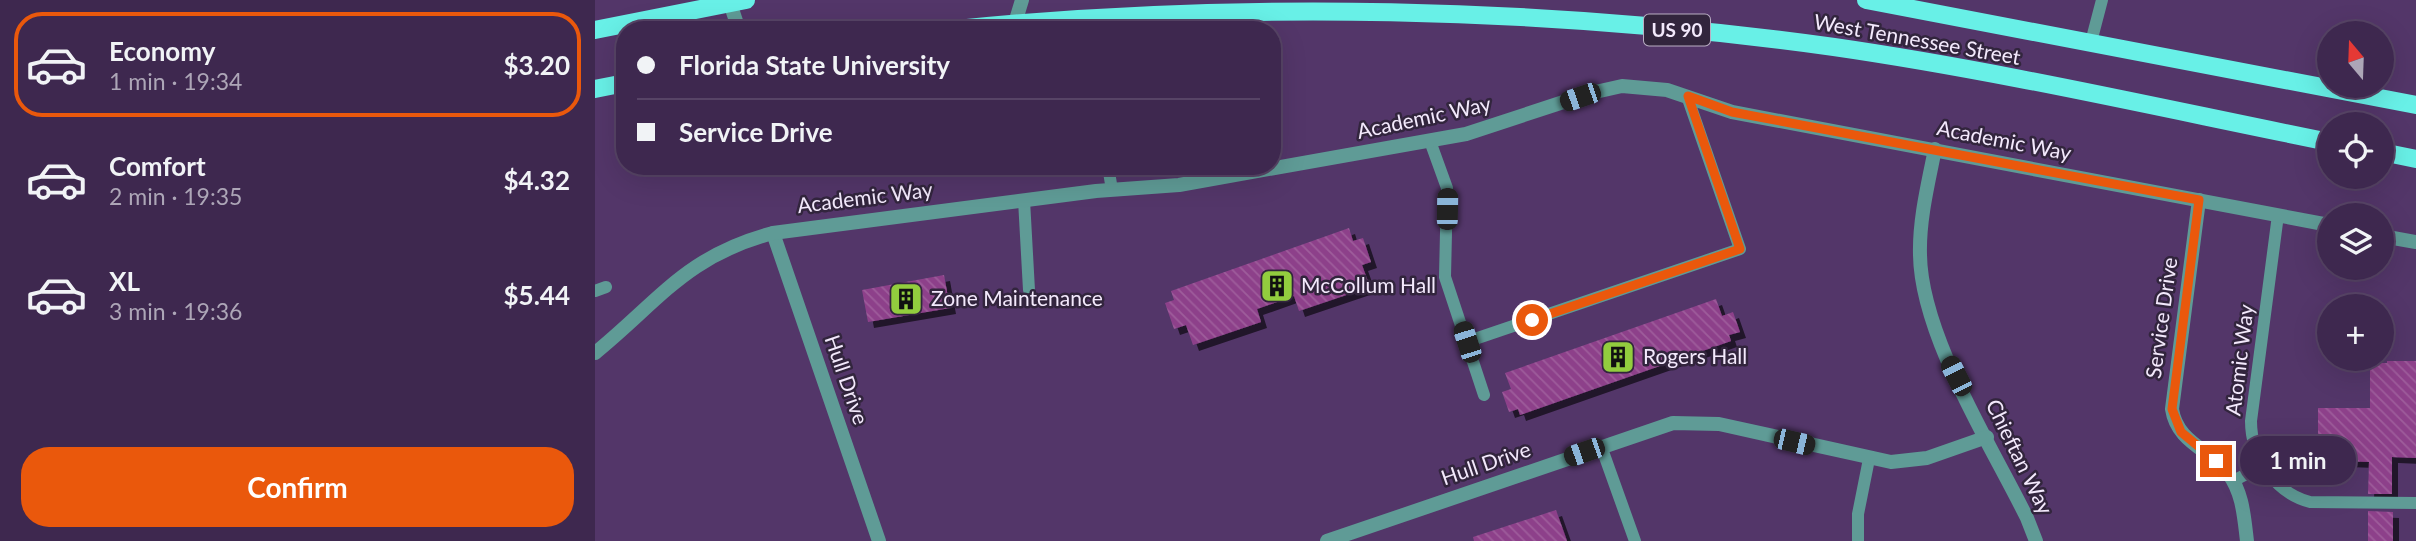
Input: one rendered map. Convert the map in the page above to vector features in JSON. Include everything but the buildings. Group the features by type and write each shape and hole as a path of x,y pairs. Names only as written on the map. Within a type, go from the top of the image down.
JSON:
{"main road":[{"name":"West Tennessee Street","path":"1866,0 2416,105"},
{"path":"638,21 735,1"},
{"name":"West Tennessee Street","path":"1051,21 1229,11 1363,11 1498,15 1708,33 1908,59 2317,140"},
{"path":"595,30 616,26"},
{"path":"595,89 616,85"},
{"path":"2394,154 2416,159"}],"street":[{"path":"1016,21 1022,0"},
{"path":"735,1 738,21"},
{"name":"Academic Way","path":"1281,167 1493,127 1613,88 1649,87 1688,96 1732,112 2317,223"},
{"name":"Chieftan Way","path":"1935,149 1921,230 1923,287 1939,342 2035,541"},
{"name":"Academic Way","path":"595,353 683,274 721,251 773,233 1024,200 1179,185 1236,175"},
{"name":"Service Drive","path":"2199,200 2172,409 2181,432 2216,461 2233,481 2242,505 2247,541"},
{"name":"Hull Drive","path":"773,233 879,541"},
{"path":"2394,238 2416,242"},
{"name":"Hull Drive","path":"1327,541 1668,424 1695,421 1732,426 1869,458 1918,460 1987,437"}],"lane":[{"path":"2091,42 2102,0"},
{"path":"1467,342 1740,249 1688,96"},
{"path":"1430,141 1447,188 1445,277 1484,395"},
{"path":"1110,175 1112,190"},
{"path":"1024,200 1029,290"},
{"name":"Atomic Way","path":"2278,215 2251,421 2253,445 2280,488 2293,498 2310,502 2416,503"},
{"path":"1601,446 1635,541"},
{"path":"1858,541 1858,514 1869,458"},
{"path":"2233,481 2264,465"}],"place":[{"name":"McCollum Hall","path":"1277,286"},
{"name":"Zone Maintenance","path":"906,299"},
{"name":"Rogers Hall","path":"1618,357"}],"route":[{"path":"1532,320 1740,249 1688,96 1732,112 2199,200 2172,409 2173,418 2181,432 2216,461"}]}
